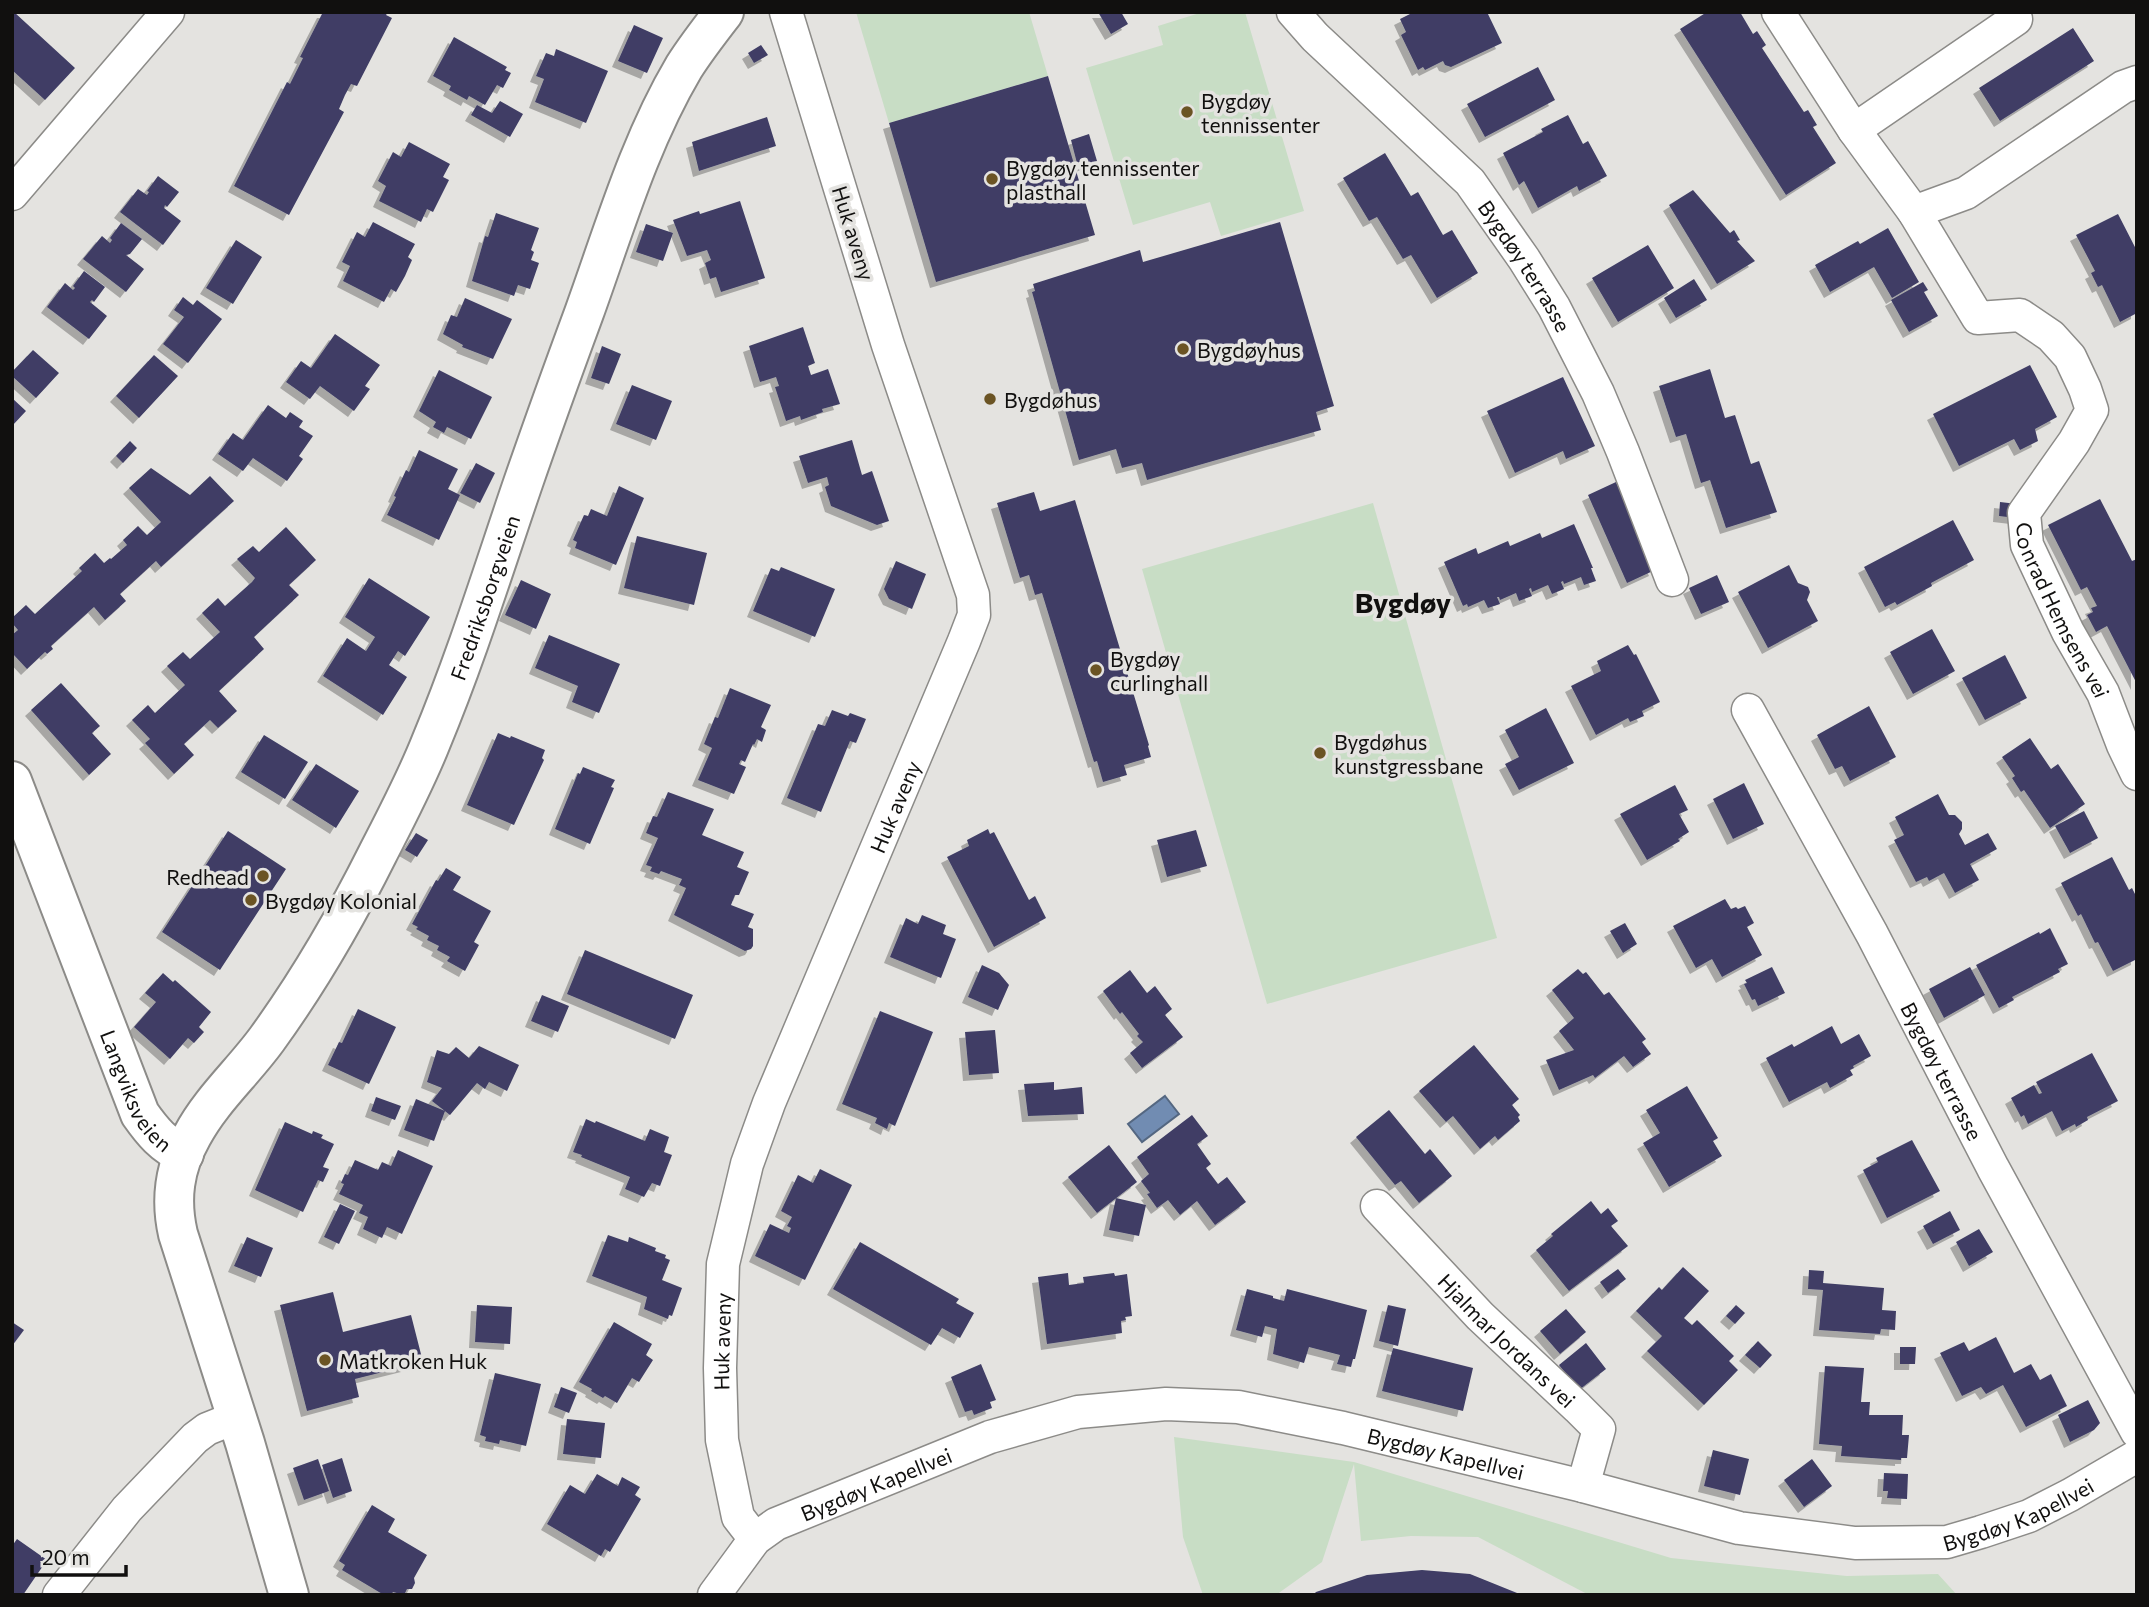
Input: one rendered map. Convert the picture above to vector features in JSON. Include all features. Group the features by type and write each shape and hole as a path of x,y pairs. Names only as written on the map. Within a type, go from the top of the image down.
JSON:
{"street":[{"path":"12,194 168,12"},
{"name":"Fredriksborgveien","path":"184,1154 205,1116 266,1041 314,968 359,891 424,757 455,681 643,149 686,64 724,12"},
{"name":"Huk aveny","path":"755,1539 738,1517 722,1440 720,1368 723,1264 747,1164 769,1103 974,615 973,595 888,345 786,12"},
{"name":"Bygdøy terrasse","path":"1293,12 1315,37 1470,182 1524,259 1554,307 1598,393 1672,580"},
{"name":"Conrad Hemsens vei","path":"1778,12 1854,130 1914,212 1978,318 2020,315 2051,337 2070,357 2092,410 2074,442 2024,513 2026,545 2068,632 2103,693 2137,774"},
{"path":"1854,130 2016,19 2012,12"},
{"path":"1914,212 1966,193 2123,88 2137,82"},
{"name":"Bygdøy terrasse","path":"1748,710 1872,933 1987,1156 2137,1432"},
{"name":"Langviksveien","path":"12,781 140,1114 163,1142 184,1154 173,1194 173,1213 289,1595"},
{"name":"Hjalmar Jordans vei","path":"1377,1206 1480,1317 1599,1429 1583,1486"},
{"name":"Bygdøy Kapellvei","path":"755,1539 776,1524 990,1437 1078,1412 1166,1404 1238,1407 1304,1420 1583,1486 1739,1528 1855,1543 1947,1542 1981,1532 2029,1516 2137,1456"},
{"path":"59,1595 127,1509 195,1438 207,1429 237,1417"},
{"path":"714,1595 755,1539"}],"green space":[{"path":"856,12 1029,12 1048,76 889,123"},
{"name":"Bygdøy tennissenter","path":"1203,12 1245,12 1304,211 1221,236 1210,202 1133,225 1086,68 1163,45 1158,26"},
{"name":"Bygdøhus kunstgressbane","path":"1373,503 1497,938 1267,1004 1142,569"},
{"path":"1174,1437 1354,1462 1671,1558 1847,1576 1938,1574 1957,1595 1589,1595 1478,1537 1411,1536 1361,1541 1354,1464 1322,1562 1276,1595 1203,1595 1183,1537"}],"water":[{"path":"1165,1096 1179,1114 1142,1142 1128,1124"}],"building":[{"path":"14,12 75,68 45,100 12,70"},
{"path":"323,12 388,12 386,15 392,18 357,86 351,84 345,95 339,109 344,112 289,215 234,186 287,82 290,84 303,58 300,57"},
{"path":"1098,12 1121,12 1128,24 1111,34"},
{"path":"1414,12 1487,12 1502,43 1451,67 1443,61 1425,70 1423,67 1418,70 1401,35 1406,32 1400,19"},
{"path":"1707,12 1740,12 1753,34 1757,31 1766,45 1762,48 1804,112 1808,110 1817,125 1813,127 1836,163 1786,195 1680,29"},
{"path":"634,25 663,38 647,73 618,61"},
{"path":"2073,28 2094,61 2000,121 1979,88"},
{"path":"454,37 507,67 505,70 511,73 503,88 497,85 485,105 469,96 467,100 449,90 451,86 433,76"},
{"path":"761,45 768,55 754,63 748,53"},
{"path":"556,49 608,71 586,123 535,102 544,79 536,76 546,53 554,56"},
{"path":"1538,67 1555,100 1485,137 1467,104"},
{"name":"Bygdøy tennissenter plasthall","path":"1048,76 1095,235 936,282 889,123"},
{"path":"500,101 523,114 510,137 471,115 477,105 492,113"},
{"path":"1568,115 1583,144 1588,141 1607,176 1579,191 1577,186 1538,208 1524,181 1519,185 1503,153"},
{"path":"767,117 776,146 699,171 692,142"},
{"path":"1089,134 1097,161 1078,167 1071,140"},
{"path":"409,142 450,164 443,177 449,180 433,212 427,209 421,222 379,201 386,186 378,181 393,152 401,157"},
{"path":"1385,153 1411,196 1418,192 1443,235 1452,230 1478,273 1437,298 1411,255 1403,259 1377,217 1369,221 1343,178"},
{"path":"158,176 179,192 164,208 181,221 163,245 120,212 138,189 147,195"},
{"path":"1693,190 1730,233 1734,230 1740,240 1737,241 1755,261 1717,284 1669,205"},
{"path":"740,201 765,278 721,292 716,277 710,279 705,263 711,260 707,250 687,256 673,220"},
{"path":"496,213 539,228 531,250 534,252 531,260 539,263 530,289 518,285 514,296 472,281 485,236 488,237"},
{"path":"2118,214 2137,251 2137,313 2120,322 2102,285 2098,287 2091,273 2095,271 2076,235"},
{"path":"373,222 415,244 408,257 412,260 405,276 396,292 391,289 384,302 343,281 350,266 342,262 357,232 365,237"},
{"name":"Bygdøyhus","path":"1280,222 1334,406 1316,412 1321,430 1147,480 1142,463 1122,468 1116,449 1079,460 1032,292 1035,291 1033,284 1140,250 1143,262"},
{"path":"121,223 142,239 130,254 126,255 144,269 126,292 83,259 102,236 110,243 110,238"},
{"path":"646,224 673,233 663,261 636,252"},
{"path":"1888,228 1919,282 1892,298 1874,267 1830,292 1815,265"},
{"path":"236,240 262,257 233,304 206,288"},
{"path":"1648,245 1674,288 1618,322 1592,278"},
{"path":"84,271 105,287 94,302 90,302 107,316 89,339 47,307 65,283 73,290"},
{"path":"1694,279 1707,300 1676,318 1664,298"},
{"path":"1923,282 1928,290 1924,292 1938,316 1909,332 1891,300"},
{"path":"183,297 193,305 197,300 222,319 188,363 163,344 184,317 174,310"},
{"path":"465,298 512,319 493,359 462,347 463,345 443,334 451,315 457,317"},
{"path":"803,327 815,363 808,366 811,375 828,369 840,404 822,409 823,412 801,420 800,416 786,421 775,387 779,386 776,377 760,382 749,346"},
{"path":"335,334 380,365 365,386 370,389 354,411 320,386 310,399 286,382 301,361 311,368"},
{"path":"602,346 621,354 609,384 591,378"},
{"path":"33,350 59,373 36,398 12,376 12,372"},
{"path":"154,355 178,376 139,418 116,396"},
{"path":"2030,365 2057,417 2035,429 2038,441 2020,450 2014,439 1959,466 1933,414"},
{"path":"1710,369 1725,418 1735,415 1751,464 1759,461 1777,512 1726,528 1710,480 1701,483 1686,434 1676,437 1659,386"},
{"path":"439,370 492,397 471,439 447,427 444,433 433,427 436,422 419,411"},
{"path":"1563,377 1595,446 1566,459 1563,451 1515,473 1487,411"},
{"path":"632,385 672,401 656,440 616,424"},
{"path":"12,398 26,411 12,426"},
{"path":"268,405 286,418 290,412 303,421 299,427 313,436 299,456 303,459 287,481 253,458 243,471 218,454 233,433 243,440"},
{"path":"852,440 862,475 872,471 889,521 877,525 831,506 825,487 829,485 827,477 808,483 799,456"},
{"path":"130,441 137,448 123,463 116,456"},
{"path":"419,450 458,469 448,489 460,495 439,540 387,515 406,470 409,472"},
{"path":"476,463 495,473 480,503 460,493"},
{"path":"151,468 190,495 210,476 234,501 161,567 156,561 120,594 126,601 105,620 94,607 51,646 53,649 47,654 45,652 27,669 12,653 12,635 18,630 12,623 12,618 26,605 35,614 82,571 79,568 95,553 104,563 127,545 123,540 138,526 147,535 161,522 129,488"},
{"path":"1616,482 1655,570 1627,583 1588,495"},
{"path":"619,486 644,498 616,565 575,548 577,542 573,540 584,515 588,516 591,509 607,516"},
{"name":"Bygdøy curlinghall","path":"1034,492 1040,511 1075,500 1149,745 1151,757 1124,765 1127,775 1103,782 1097,761 1094,762 1042,593 1035,595 1029,575 1020,578 997,503"},
{"path":"2100,499 2132,561 2137,559 2137,684 2107,626 2096,632 2087,615 2093,612 2091,608 2097,606 2087,587 2081,590 2048,525"},
{"path":"2000,502 2017,504 2016,518 1999,516"},
{"path":"1953,520 1974,560 1897,605 1895,602 1885,607 1864,567"},
{"path":"1574,524 1596,581 1584,585 1581,577 1564,584 1561,582 1564,589 1552,594 1548,585 1532,592 1531,588 1529,589 1532,596 1519,601 1516,593 1500,600 1497,597 1500,604 1488,608 1484,600 1468,607 1467,604 1463,606 1444,562 1476,548 1478,554 1508,541 1510,546 1540,533 1542,538"},
{"path":"286,527 316,560 289,585 299,595 254,637 264,649 219,691 237,711 218,728 210,720 184,744 194,755 174,774 145,743 150,739 132,720 148,705 155,713 185,685 167,666 183,652 190,659 220,632 202,613 218,598 225,606 252,582 255,578 237,559 253,546 259,552"},
{"path":"637,536 707,553 694,605 624,588"},
{"path":"896,561 926,574 912,609 889,599 884,589"},
{"path":"1789,565 1798,583 1808,587 1810,592 1807,600 1818,621 1768,648 1738,592"},
{"path":"781,567 835,589 815,637 753,611 771,568 779,571"},
{"path":"1717,575 1729,602 1701,614 1689,588"},
{"path":"369,578 430,617 405,656 398,651 389,665 407,677 383,715 323,676 347,638 366,651 375,637 345,617"},
{"path":"521,580 551,594 536,629 505,615"},
{"path":"1932,629 1955,671 1913,694 1890,652"},
{"path":"549,635 620,664 599,713 572,702 578,686 535,668"},
{"path":"1628,645 1634,655 1636,654 1660,702 1642,711 1644,716 1630,722 1628,718 1596,735 1571,686 1601,671 1597,661"},
{"path":"2005,655 2027,698 1985,720 1962,678"},
{"path":"61,683 100,726 92,733 111,754 89,775 31,710"},
{"path":"730,688 771,705 761,727 766,730 762,742 757,739 745,762 741,760 739,764 746,767 734,794 698,780 712,748 704,744"},
{"path":"1869,706 1896,757 1850,781 1842,766 1835,769 1817,735"},
{"path":"1546,708 1574,763 1519,790 1505,764 1519,757 1505,730"},
{"path":"832,710 866,719 856,743 850,741 821,812 787,798 818,724 825,726"},
{"path":"498,733 545,750 542,758 544,760 514,825 467,805"},
{"path":"264,735 308,762 285,799 241,772"},
{"path":"2030,738 2051,769 2058,764 2085,804 2050,828 2024,790 2021,792 2012,778 2015,776 2002,757"},
{"path":"316,764 359,791 336,828 292,800"},
{"path":"583,767 615,780 590,844 555,829"},
{"path":"1744,783 1764,824 1733,839 1713,799"},
{"path":"1675,785 1688,810 1679,814 1689,832 1678,839 1680,841 1647,860 1620,814"},
{"path":"668,792 714,809 702,835 744,852 737,867 749,872 739,895 735,895 731,905 754,914 748,927 753,929 751,949 745,951 674,915 686,888 679,885 682,879 661,871 659,874 650,871 652,867 646,865 658,838 646,833 653,816 657,817"},
{"path":"1938,794 1949,815 1955,815 1962,822 1959,834 1965,845 1988,833 1997,849 1970,864 1979,880 1955,893 1944,873 1929,881 1927,877 1916,882 1894,840 1904,835 1895,817"},
{"path":"2084,811 2098,838 2070,853 2055,826"},
{"path":"988,829 990,834 994,832 1029,900 1035,896 1046,918 994,947 947,857 969,846 967,840"},
{"path":"1196,830 1207,866 1167,877 1157,840"},
{"path":"228,831 286,869 220,970 162,932"},
{"path":"416,833 428,840 417,857 405,850"},
{"path":"2112,857 2129,890 2132,888 2137,898 2137,959 2113,971 2081,914 2078,916 2061,883"},
{"path":"446,868 461,877 453,890 491,911 474,942 479,945 465,971 447,961 450,957 437,950 439,946 427,940 429,936 412,924 436,880 438,881"},
{"path":"1725,899 1731,909 1745,906 1754,923 1747,927 1762,955 1722,977 1712,959 1696,968 1673,926"},
{"path":"922,915 946,925 943,934 956,939 941,978 890,957 906,918 918,924"},
{"path":"1625,923 1637,944 1623,953 1610,931"},
{"path":"2050,928 2068,964 2058,969 2060,972 2012,997 2014,1000 1999,1008 1976,965"},
{"path":"585,950 693,995 675,1039 567,994"},
{"path":"982,965 999,973 1009,985 998,1010 968,997"},
{"path":"1772,967 1785,993 1758,1006 1744,984 1747,983 1745,980"},
{"path":"1970,967 1985,995 1944,1018 1929,989"},
{"path":"1578,969 1583,974 1586,972 1604,995 1609,992 1646,1039 1642,1042 1651,1054 1633,1067 1624,1056 1595,1078 1593,1075 1559,1090 1546,1060 1574,1050 1559,1031 1574,1018 1552,990"},
{"path":"1130,970 1147,993 1155,986 1172,1009 1165,1015 1183,1037 1142,1068 1130,1053 1143,1042 1137,1036 1139,1034 1103,991"},
{"path":"163,973 173,982 175,980 211,1012 199,1027 204,1032 194,1043 188,1038 170,1059 134,1027 156,1002 145,993"},
{"path":"542,995 569,1006 558,1032 531,1021"},
{"path":"358,1009 396,1027 369,1084 328,1065"},
{"path":"880,1011 933,1032 895,1126 889,1123 887,1129 875,1123 877,1118 842,1104"},
{"path":"1832,1026 1841,1044 1859,1034 1871,1056 1853,1066 1850,1070 1853,1075 1830,1088 1827,1082 1789,1102 1766,1058 1792,1044 1794,1047"},
{"path":"995,1030 999,1073 969,1075 965,1032"},
{"path":"1474,1045 1519,1099 1512,1105 1520,1115 1520,1121 1498,1140 1495,1136 1480,1149 1453,1116 1446,1122 1419,1091"},
{"path":"479,1046 519,1065 507,1091 489,1082 485,1089 477,1083 450,1115 432,1101 442,1088 427,1082 437,1050 449,1054 456,1047 469,1058"},
{"path":"2092,1053 2118,1101 2087,1117 2088,1120 2076,1127 2075,1124 2062,1131 2052,1111 2028,1124 2024,1115 2021,1117 2011,1098 2034,1085 2039,1094 2042,1093 2036,1082"},
{"path":"1054,1082 1054,1090 1082,1087 1084,1114 1028,1116 1024,1084"},
{"path":"1687,1086 1718,1138 1713,1141 1722,1156 1669,1187 1643,1143 1660,1133 1646,1110"},
{"path":"376,1097 401,1106 395,1120 371,1111"},
{"path":"416,1099 445,1111 434,1141 404,1130"},
{"path":"1389,1110 1425,1154 1430,1149 1452,1176 1419,1203 1401,1181 1395,1185 1356,1137"},
{"path":"1192,1115 1208,1136 1197,1144 1211,1164 1206,1168 1218,1184 1227,1177 1246,1202 1215,1225 1197,1201 1180,1215 1168,1200 1157,1208 1141,1181 1149,1174 1137,1157"},
{"path":"586,1119 645,1141 650,1129 669,1137 664,1152 672,1155 660,1186 652,1183 644,1197 625,1189 630,1177 573,1152"},
{"path":"285,1122 312,1134 313,1131 323,1135 321,1138 334,1144 323,1167 329,1169 323,1182 318,1180 303,1212 255,1190"},
{"path":"1912,1140 1940,1191 1887,1218 1863,1170 1878,1162 1876,1158"},
{"path":"1109,1145 1137,1182 1097,1213 1068,1177"},
{"path":"398,1150 433,1166 402,1234 387,1227 382,1238 363,1229 368,1217 359,1213 363,1205 339,1194 344,1184 341,1183 355,1160 378,1170 382,1162 391,1166"},
{"path":"820,1169 852,1185 805,1280 755,1256 770,1224 789,1233 791,1228 787,1226 792,1217 781,1211 798,1175 813,1183"},
{"path":"1116,1198 1146,1205 1139,1236 1109,1230"},
{"path":"1591,1201 1601,1214 1608,1208 1618,1221 1611,1226 1628,1246 1569,1291 1536,1250"},
{"path":"340,1204 355,1211 339,1244 324,1237"},
{"path":"1950,1211 1960,1230 1933,1244 1923,1226"},
{"path":"1979,1229 1993,1252 1969,1266 1956,1242"},
{"path":"608,1235 628,1242 629,1237 656,1248 655,1251 666,1255 665,1258 670,1260 662,1280 682,1288 672,1316 669,1315 668,1319 644,1309 647,1297 592,1276"},
{"path":"247,1237 273,1248 261,1277 234,1266"},
{"path":"860,1242 959,1299 956,1303 974,1313 960,1338 942,1328 931,1345 833,1289"},
{"path":"1683,1267 1709,1291 1684,1318 1692,1325 1697,1320 1734,1356 1729,1361 1738,1370 1704,1405 1647,1351 1662,1336 1636,1311 1659,1287 1662,1290"},
{"path":"1618,1269 1626,1279 1608,1293 1600,1282"},
{"path":"1809,1270 1824,1271 1823,1283 1884,1288 1882,1310 1896,1311 1895,1330 1881,1329 1880,1334 1819,1330 1823,1290 1808,1289"},
{"path":"1068,1273 1069,1285 1084,1283 1083,1277 1127,1274 1132,1316 1121,1321 1122,1333 1047,1344 1038,1277"},
{"path":"1247,1289 1284,1301 1287,1289 1367,1310 1351,1367 1337,1364 1340,1355 1309,1347 1304,1363 1273,1354 1277,1329 1265,1326 1262,1337 1236,1330"},
{"path":"333,1292 343,1332 411,1315 423,1362 355,1379 359,1397 307,1411 280,1305"},
{"path":"477,1305 512,1307 510,1344 475,1342"},
{"path":"1388,1305 1406,1309 1398,1346 1379,1341"},
{"path":"1736,1305 1745,1313 1735,1324 1726,1316"},
{"path":"1566,1309 1586,1332 1560,1354 1540,1331"},
{"path":"12,1322 24,1330 12,1346"},
{"path":"614,1322 652,1344 646,1355 653,1360 639,1382 632,1378 617,1403 605,1396 603,1398 579,1382"},
{"path":"1996,1337 2014,1373 2031,1364 2040,1380 2051,1374 2067,1406 2026,1427 2003,1385 1986,1394 1981,1387 1962,1396 1940,1353 1964,1342 1969,1351"},
{"path":"1758,1341 1772,1355 1760,1368 1745,1355"},
{"path":"1586,1343 1606,1369 1579,1390 1559,1365"},
{"path":"1900,1347 1916,1347 1915,1364 1900,1364"},
{"path":"1393,1348 1473,1368 1463,1411 1382,1391"},
{"path":"981,1364 996,1400 990,1402 992,1408 974,1415 972,1410 965,1412 951,1377"},
{"path":"1825,1366 1864,1368 1861,1402 1870,1402 1869,1415 1903,1415 1902,1435 1909,1435 1907,1458 1901,1460 1841,1456 1842,1446 1819,1444"},
{"path":"495,1373 541,1384 526,1446 500,1440 499,1444 485,1441 486,1437 480,1435"},
{"path":"561,1387 577,1393 569,1413 554,1407"},
{"path":"2088,1400 2100,1423 2094,1430 2070,1442 2058,1415"},
{"path":"567,1419 605,1423 601,1458 563,1454"},
{"path":"1713,1450 1749,1459 1740,1495 1704,1486"},
{"path":"342,1458 352,1491 333,1498 322,1465"},
{"path":"318,1459 329,1491 304,1500 293,1468"},
{"path":"1812,1459 1832,1486 1804,1507 1784,1480"},
{"path":"1884,1473 1908,1474 1907,1499 1887,1498 1888,1491 1883,1491"},
{"path":"597,1474 618,1486 622,1477 640,1487 635,1495 641,1499 610,1552 605,1549 601,1556 547,1524 570,1485 585,1494"},
{"path":"372,1505 395,1519 388,1532 427,1555 414,1578 412,1589 407,1589 404,1595 393,1592 391,1595 384,1595 342,1570 345,1565 339,1561"},
{"path":"17,1539 47,1560 23,1595 12,1595 12,1546"},
{"path":"1422,1570 1470,1574 1522,1595 1313,1595 1367,1575"}],"place":[{"name":"Bygdøy tennissenter","path":"1187,112"},
{"name":"Bygdøy tennissenter plasthall","path":"992,179"},
{"name":"Bygdøyhus","path":"1183,349"},
{"name":"Bygdøhus","path":"990,399"},
{"name":"Bygdøy curlinghall","path":"1096,670"},
{"name":"Bygdøhus kunstgressbane","path":"1320,753"},
{"name":"Redhead","path":"263,876"},
{"name":"Bygdøy Kolonial","path":"251,900"},
{"name":"Matkroken Huk","path":"325,1360"}],"district":[{"name":"Bygdøy","path":"1403,602"}]}
